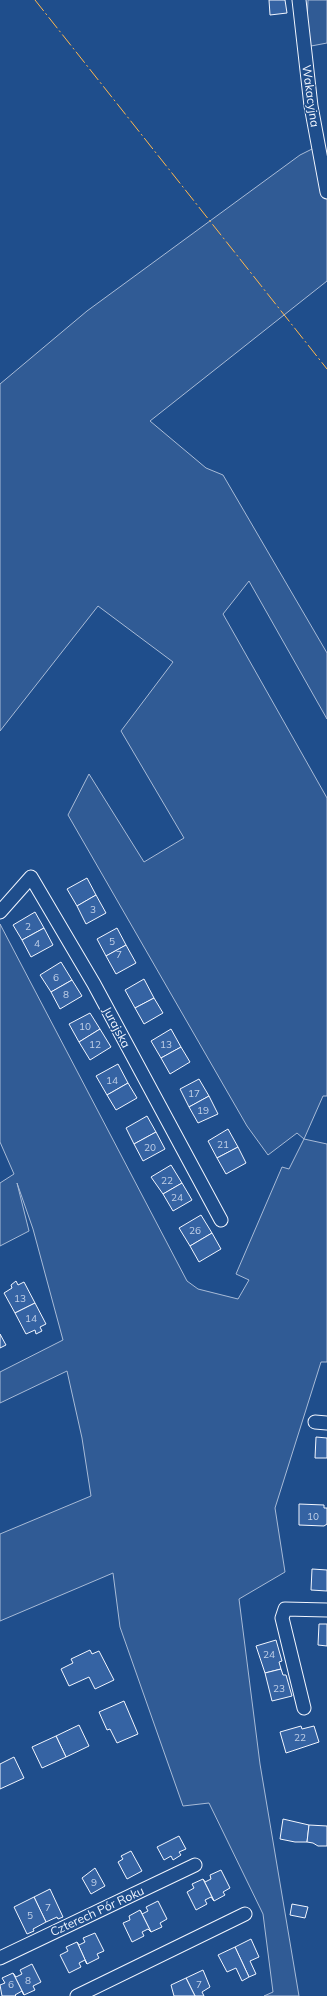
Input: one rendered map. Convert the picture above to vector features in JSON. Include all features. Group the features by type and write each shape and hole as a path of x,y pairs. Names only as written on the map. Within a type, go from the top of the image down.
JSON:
{"street":[{"name":"Wakacyjna","path":"299,0 311,106 327,192"},
{"name":"Jurajska","path":"0,912 31,877 94,984 221,1220"},
{"path":"304,1708 282,1618 285,1609 327,1610"},
{"name":"Czterech Pór Roku","path":"0,1958 195,1865"},
{"path":"77,1996 244,1914"}],"shaded area":[{"path":"308,0 327,0 327,43 306,47"},
{"path":"314,148 327,172 327,281 150,421 206,468 223,475 327,653 327,719 249,581 223,614 327,798 327,1096 323,1096 304,1139 297,1133 268,1155 247,1126 68,815 89,774 144,862 184,838 121,731 173,662 98,606 0,731 0,384 87,311 300,155"},
{"path":"0,924 187,1281 198,1289 238,1299 249,1280 236,1274 282,1167 289,1169 304,1139 327,1144 327,1362 321,1362 275,1508 285,1572 239,1599 260,1764 299,1996 264,1996 273,1992 263,1914 209,1803 183,1806 120,1627 113,1573 0,1621 0,1534 91,1496 82,1438 67,1371 0,1403 0,1372 63,1340 33,1229 17,1183 29,1231 0,1246 0,1183 14,1174 0,1142"}],"building":[{"path":"269,0 285,0 287,13 270,15"},
{"path":"87,878 96,895 77,906 67,889"},
{"path":"96,895 106,913 86,924 77,906"},
{"path":"35,912 44,928 22,940 13,925"},
{"path":"44,928 53,945 31,957 22,940"},
{"path":"117,928 126,945 106,956 97,939"},
{"path":"126,945 136,963 116,974 106,956"},
{"path":"61,962 72,980 51,992 40,975"},
{"path":"144,979 154,998 135,1008 125,990"},
{"path":"72,980 82,996 60,1009 51,992"},
{"path":"154,998 163,1013 144,1024 135,1008"},
{"path":"90,1013 100,1029 79,1042 69,1024"},
{"path":"100,1029 111,1047 90,1060 79,1042"},
{"path":"171,1029 181,1047 161,1058 151,1041"},
{"path":"181,1047 190,1062 170,1074 161,1058"},
{"path":"118,1064 128,1083 107,1095 96,1076"},
{"path":"199,1079 209,1096 189,1107 180,1089"},
{"path":"128,1083 137,1098 116,1110 107,1095"},
{"path":"209,1096 218,1114 198,1123 189,1107"},
{"path":"147,1116 156,1132 134,1144 126,1128"},
{"path":"228,1129 238,1147 217,1158 208,1141"},
{"path":"156,1132 165,1149 143,1161 134,1144"},
{"path":"238,1147 246,1163 226,1174 217,1158"},
{"path":"171,1165 182,1183 163,1194 151,1177"},
{"path":"182,1183 192,1200 173,1211 163,1194"},
{"path":"201,1215 212,1233 190,1246 179,1228"},
{"path":"212,1233 221,1249 199,1262 190,1246"},
{"path":"16,1281 18,1285 24,1282 35,1303 15,1313 4,1293 12,1288 11,1285"},
{"path":"35,1303 46,1324 40,1327 42,1331 36,1334 35,1330 26,1334 15,1313"},
{"path":"0,1334 6,1345 0,1348"},
{"path":"316,1437 327,1438 327,1458 315,1458"},
{"path":"299,1504 324,1505 324,1508 327,1508 327,1524 324,1526 299,1525"},
{"path":"312,1569 327,1570 327,1591 311,1590"},
{"path":"319,1624 327,1624 327,1646 318,1645"},
{"path":"276,1640 282,1661 279,1662 281,1669 265,1673 256,1646"},
{"path":"90,1650 92,1654 99,1651 114,1680 95,1689 89,1677 69,1686 61,1669 73,1663 71,1659"},
{"path":"281,1669 283,1675 286,1675 292,1696 272,1701 265,1673"},
{"path":"124,1701 138,1734 117,1743 110,1729 107,1730 99,1712"},
{"path":"79,1725 89,1746 66,1757 56,1736"},
{"path":"301,1726 302,1729 314,1726 319,1742 286,1753 280,1732"},
{"path":"56,1736 66,1757 42,1768 32,1747"},
{"path":"14,1757 24,1778 0,1789 0,1764"},
{"path":"283,1819 309,1825 307,1842 295,1842 280,1839"},
{"path":"309,1825 327,1826 327,1846 318,1846 307,1842"},
{"path":"179,1836 186,1849 179,1852 181,1855 173,1860 171,1856 164,1860 157,1847"},
{"path":"131,1851 142,1871 127,1879 118,1862 123,1859 121,1856"},
{"path":"95,1868 105,1886 91,1894 82,1878"},
{"path":"221,1870 230,1888 223,1892 225,1895 214,1901 203,1879 205,1882 211,1879 210,1875"},
{"path":"203,1879 214,1901 211,1897 205,1900 207,1904 196,1910 187,1892 194,1888 192,1884"},
{"path":"50,1889 63,1917 58,1919 57,1917 46,1922 34,1897"},
{"path":"34,1897 46,1922 33,1929 34,1931 27,1934 14,1907"},
{"path":"158,1901 167,1919 160,1923 162,1927 151,1932 142,1914 148,1911 146,1907"},
{"path":"292,1904 308,1907 305,1918 290,1915"},
{"path":"140,1910 151,1932 148,1929 142,1932 144,1936 132,1942 123,1923 130,1920 129,1916"},
{"path":"95,1933 104,1951 97,1954 99,1958 87,1964 77,1942 79,1945 85,1942 83,1938"},
{"path":"251,1939 259,1957 250,1961 256,1974 249,1977 235,1947"},
{"path":"77,1942 87,1964 85,1960 79,1963 81,1967 69,1973 60,1955 68,1951 66,1947"},
{"path":"235,1947 249,1977 242,1981 236,1968 227,1972 218,1955"},
{"path":"32,1964 41,1982 33,1986 35,1990 24,1995 13,1973 16,1977 22,1974 20,1970"},
{"path":"203,1970 210,1987 202,1992 204,1996 195,1996 186,1978"},
{"path":"13,1973 22,1991 15,1995 16,1996 2,1996 0,1985 5,1983 2,1978"},
{"path":"186,1978 195,1996 174,1996 171,1985"}],"power":[{"path":"35,0 327,369"}]}
